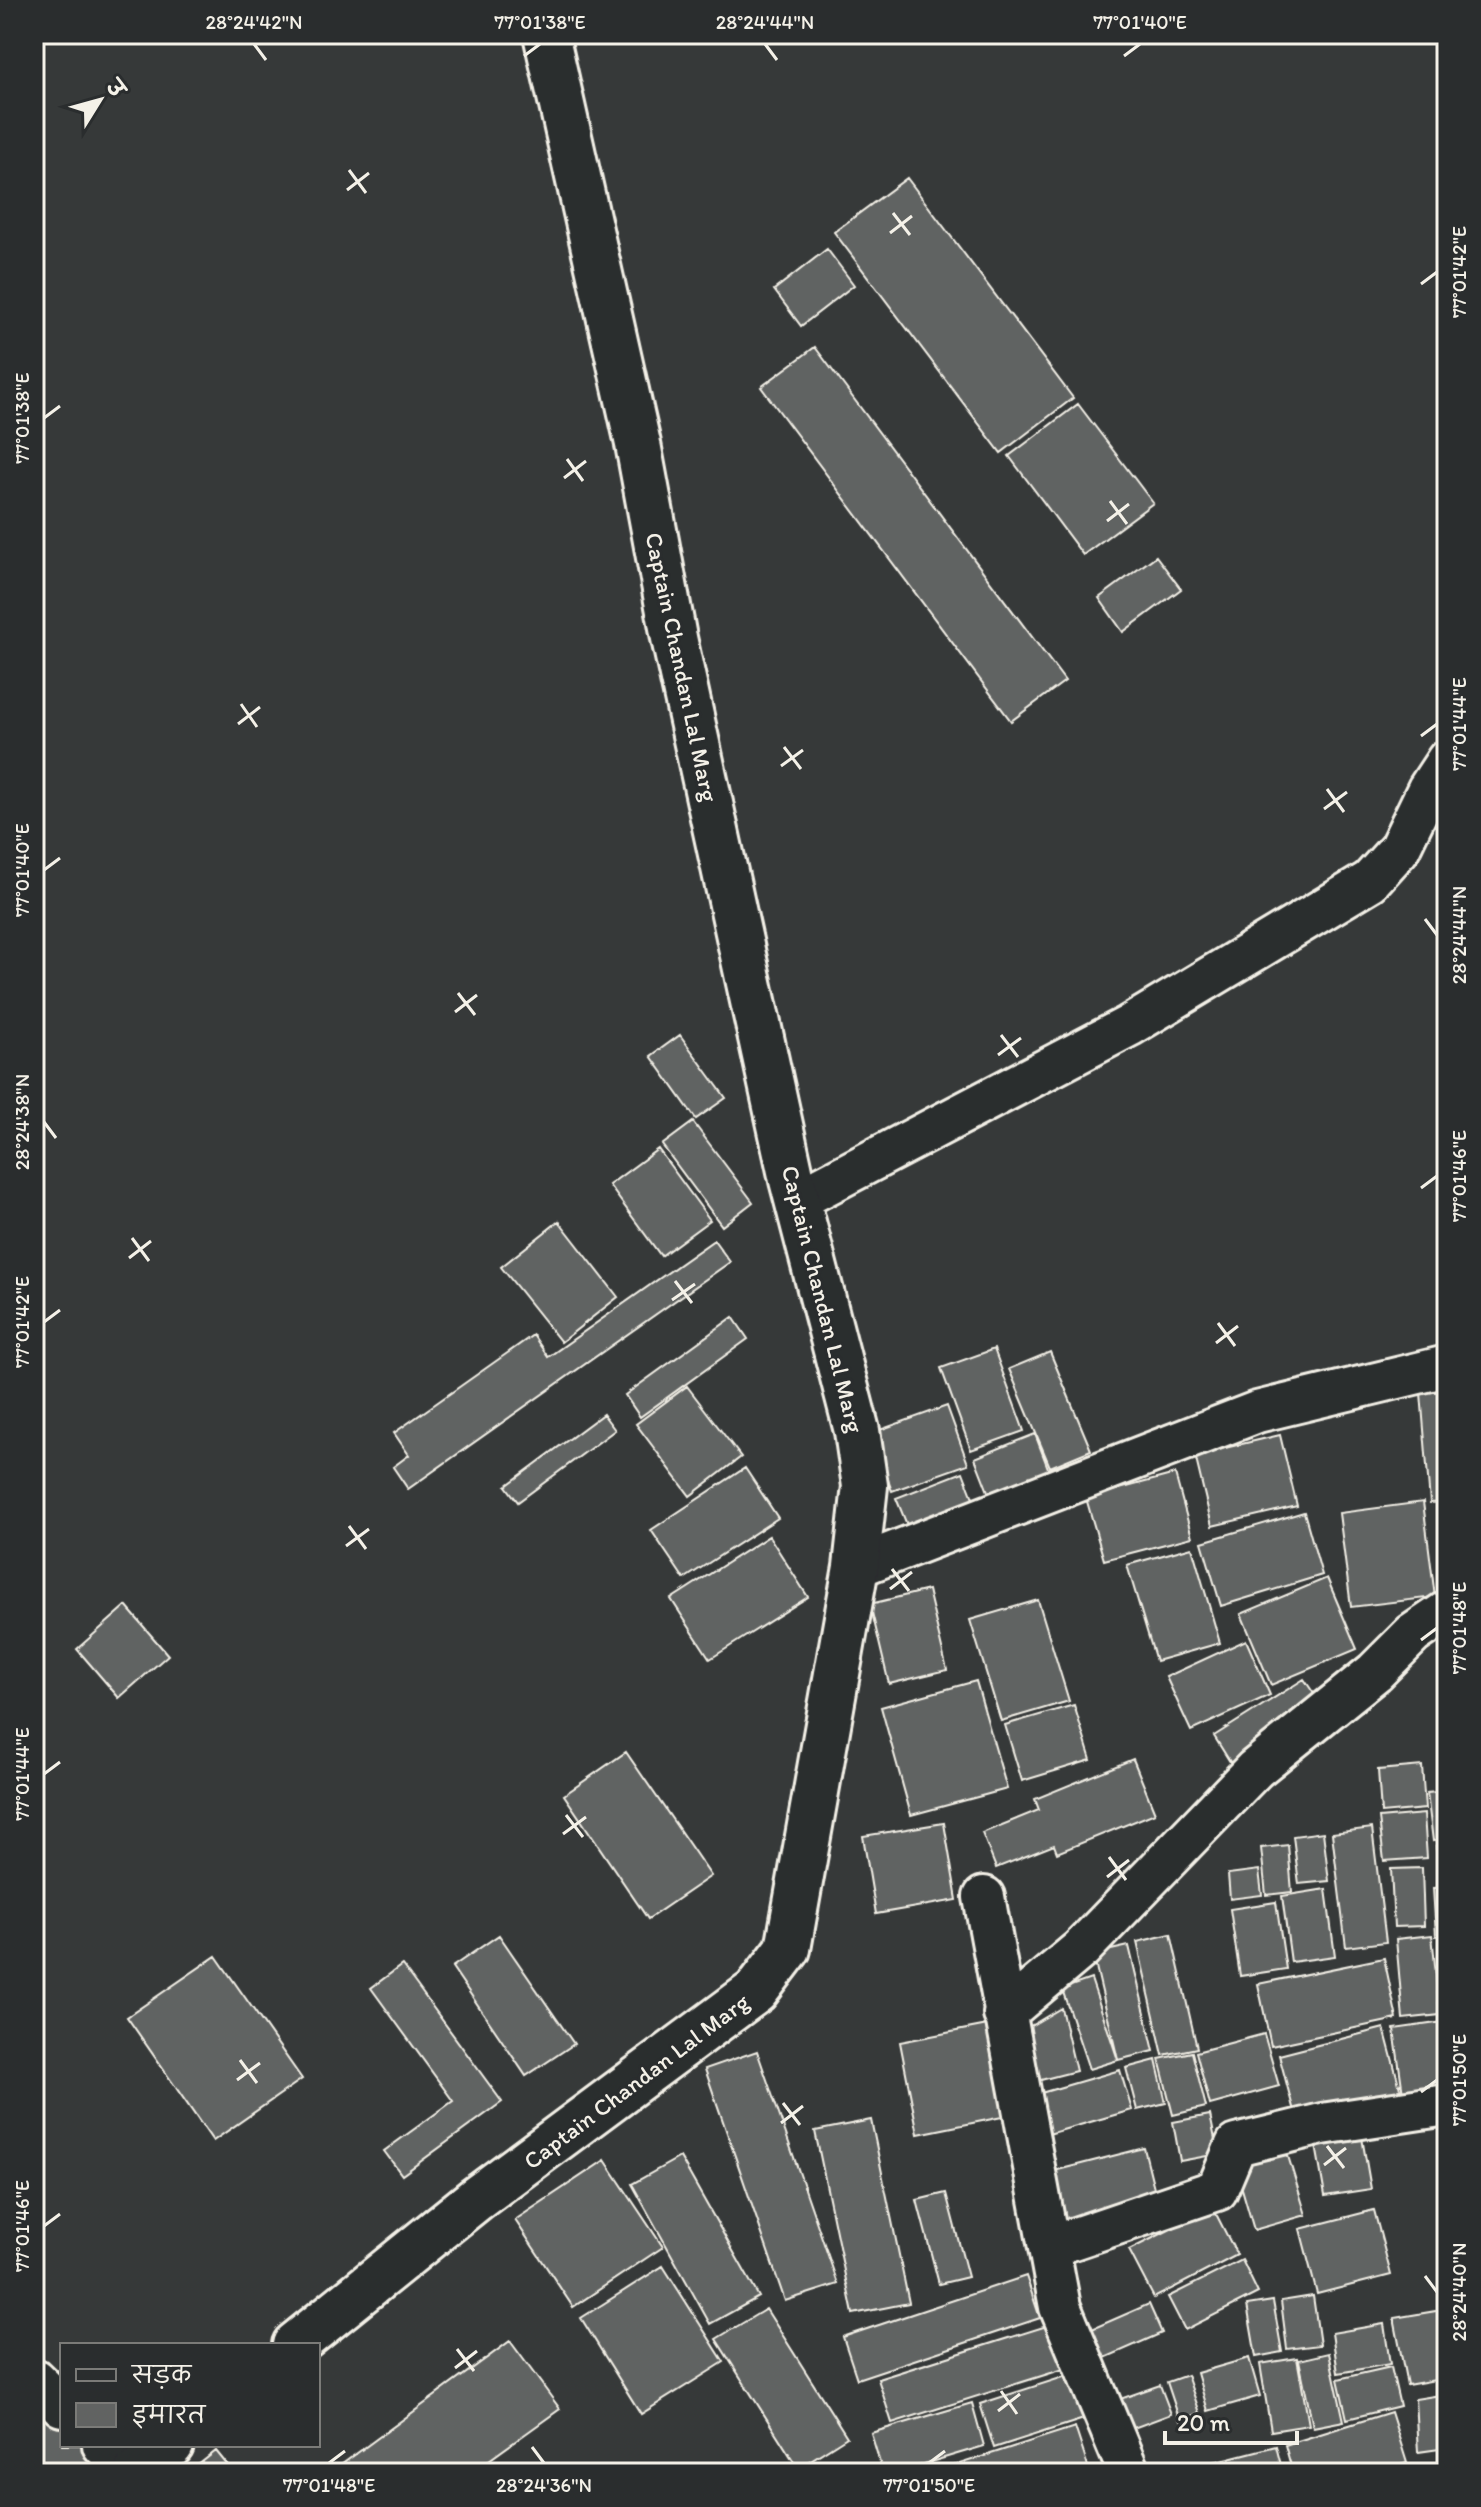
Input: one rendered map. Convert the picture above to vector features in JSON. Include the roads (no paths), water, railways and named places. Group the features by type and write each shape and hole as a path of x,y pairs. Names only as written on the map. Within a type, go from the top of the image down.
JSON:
{"street":[{"name":"Captain Chandan Lal Marg","path":"297,2343 476,2199 756,1991 788,1949 856,1567 865,1486 857,1431 797,1200 674,638 638,444 546,34"},
{"path":"797,1200 1129,1026 1370,881 1399,849 1428,789 1447,760"},
{"path":"856,1567 1257,1412 1447,1366"},
{"path":"1004,2014 1081,1949 1255,1769 1375,1672 1413,1634 1447,1611"},
{"path":"984,1897 1060,2307 1129,2473"},
{"path":"1049,2247 1217,2190 1236,2145 1322,2124 1447,2105"},
{"path":"34,2379 60,2404"},
{"path":"105,2447 134,2473 168,2447"}]}
